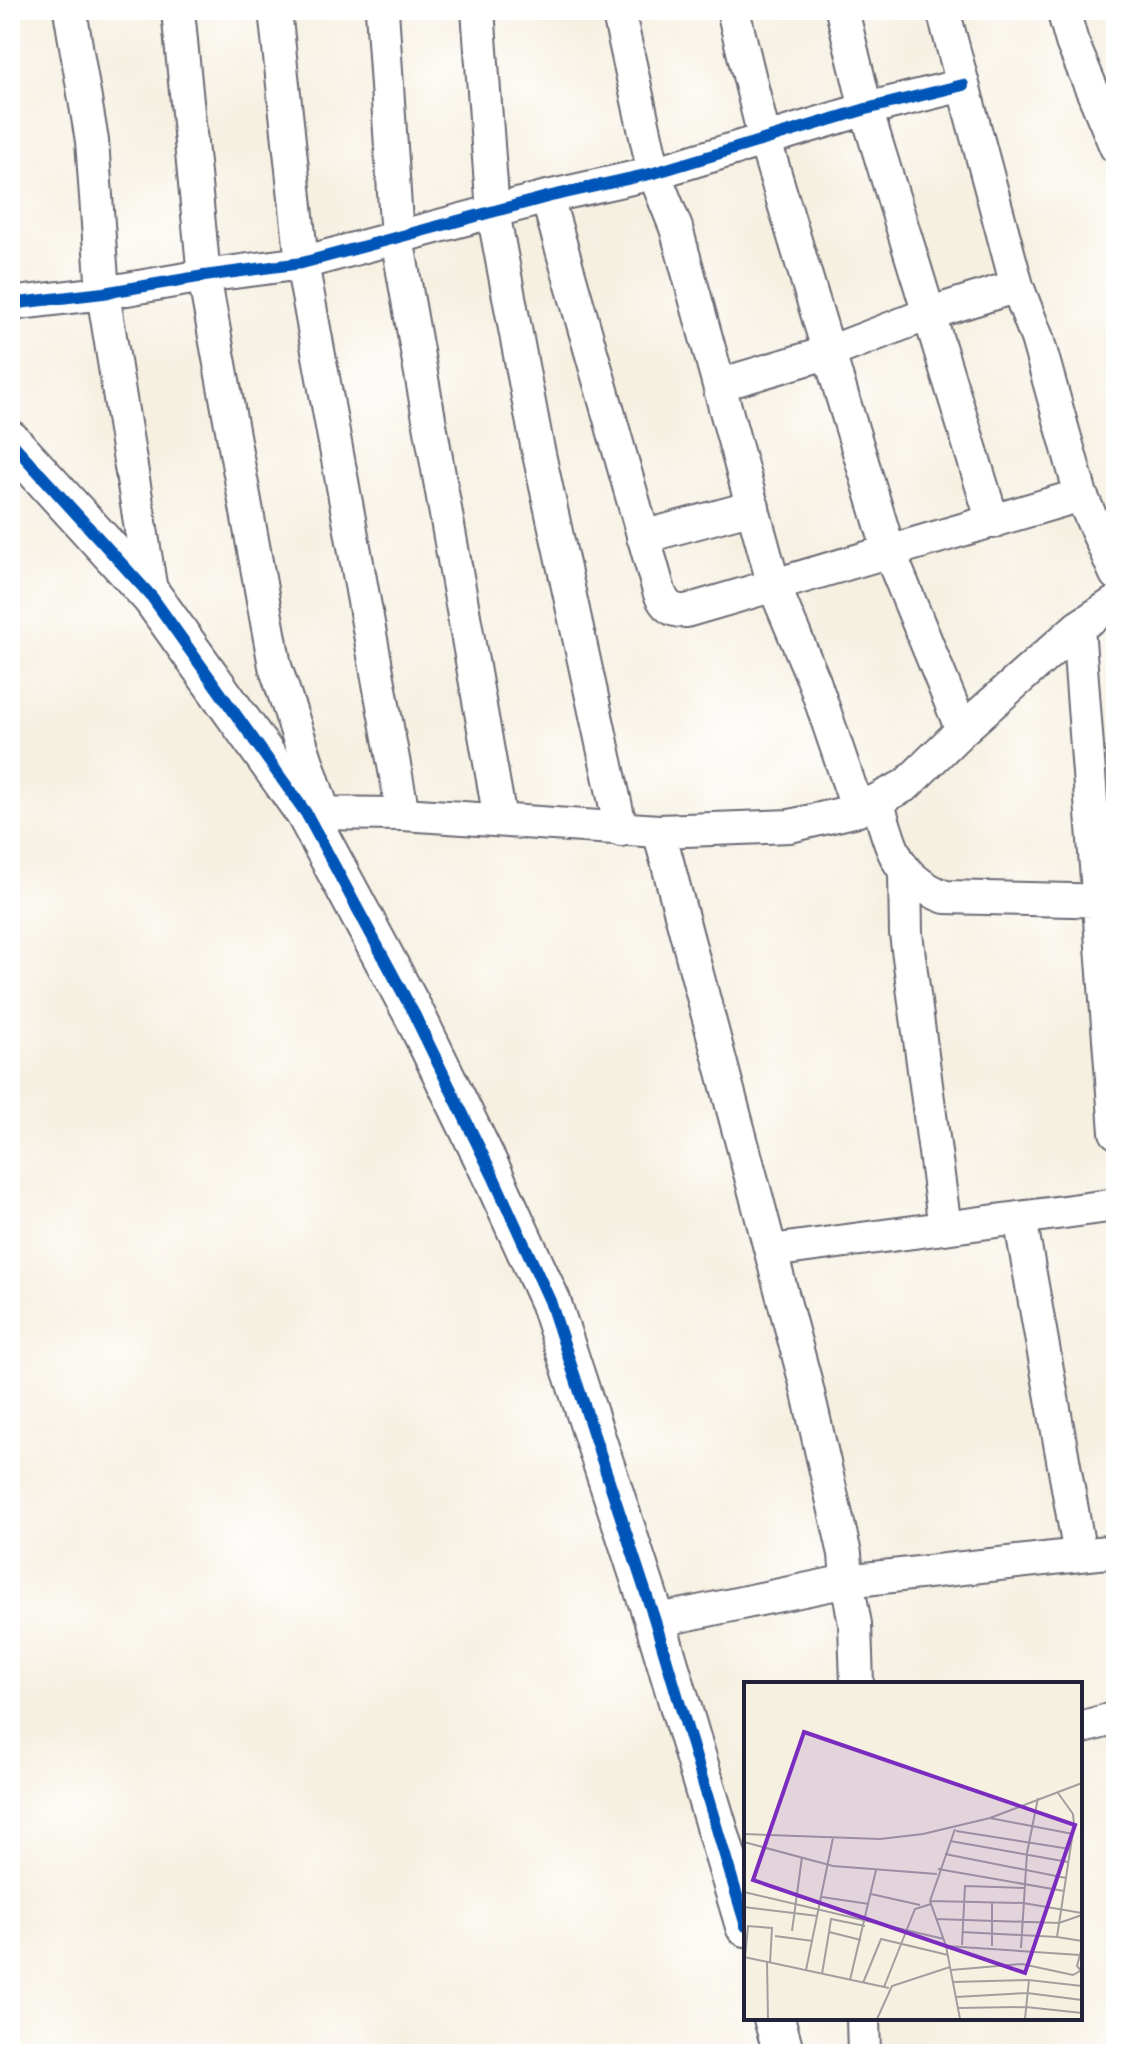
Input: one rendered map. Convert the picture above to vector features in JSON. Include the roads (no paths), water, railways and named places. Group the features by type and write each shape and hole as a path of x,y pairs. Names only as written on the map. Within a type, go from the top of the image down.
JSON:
{"street":[{"path":"70,10 92,141 103,293 152,597"},
{"path":"178,10 204,276 275,666 315,813"},
{"path":"275,10 302,263 403,814"},
{"path":"382,10 397,238 500,819"},
{"path":"478,10 493,212 537,445 621,830"},
{"path":"618,10 654,173 676,228 774,586 867,806 897,862 905,874 923,889 945,897 1107,900"},
{"path":"733,10 765,141 889,551 962,730"},
{"path":"842,10 866,109 993,522"},
{"path":"943,10 1017,286 1037,338 1081,495 1116,574"},
{"path":"1063,10 1072,42 1116,147"},
{"path":"10,304 302,263 547,197 654,173 866,109 963,85"},
{"path":"547,197 643,537 662,600 668,607 677,612 686,611 1081,495"},
{"path":"719,385 830,352 928,314 1017,286"},
{"path":"10,441 152,597 315,813 487,1162 550,1301 655,1621 744,1919"},
{"path":"643,537 753,507"},
{"path":"315,813 500,819 659,831 790,826 867,806 906,785 962,730 1078,627 1116,602"},
{"path":"1078,627 1107,900 1116,1132"},
{"path":"659,831 805,1380 845,1554 855,1624 857,1682"},
{"path":"905,874 906,934 945,1228"},
{"path":"771,1251 1116,1205"},
{"path":"1020,1218 1080,1555"},
{"path":"655,1621 847,1581 1116,1551"},
{"path":"1082,1727 1116,1718"},
{"path":"775,2020 784,2054"},
{"path":"863,2020 864,2054"}]}
